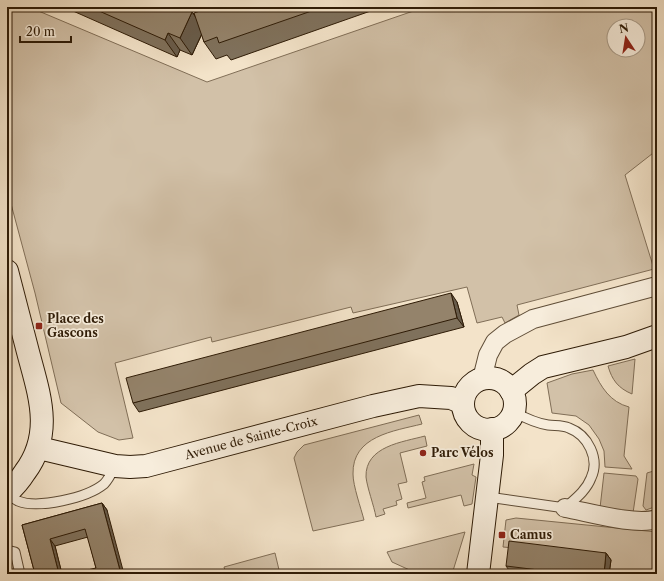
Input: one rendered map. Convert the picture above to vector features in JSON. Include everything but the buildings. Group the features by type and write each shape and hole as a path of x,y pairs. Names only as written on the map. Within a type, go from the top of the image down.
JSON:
{"street":[{"path":"193,7 212,14 233,7"},
{"path":"7,271 37,389 41,408 42,426 39,448 20,480 7,494"},
{"path":"482,379 488,355 496,342 505,334 533,319 657,286"},
{"path":"512,401 506,384 499,380 490,378 482,379 474,382 464,395 464,412 475,426 483,429 499,428 505,424 512,401 532,374 543,367 626,347 657,336"},
{"name":"Avenue de Sainte-Croix","path":"39,448 115,466 146,466 373,406 419,396 451,398 463,403"},
{"path":"478,574 488,497 492,455 492,429"},
{"path":"565,508 636,521 650,522 657,519"}],"lane":[{"path":"488,497 565,508 582,493 592,478 594,466 593,454 582,435 569,428 530,420 512,401"},
{"path":"7,494 18,501 31,503 53,502 83,495 94,491 104,483 115,466"},
{"path":"7,550 15,552 20,574"}],"shaded area":[{"path":"7,7 29,7 207,82 425,7 657,7 657,150 625,175 654,269 517,305 519,315 505,323 502,317 477,323 467,287 353,313 351,307 212,342 211,337 115,363 133,438 119,440 98,432 61,403 35,293 7,189"},
{"path":"635,359 632,394 616,383 608,366"},
{"path":"593,370 599,382 611,398 622,405 629,407 624,456 632,469 605,467 604,451 599,439 589,425 576,416 552,413 547,383 572,374"},
{"path":"419,415 422,424 399,429 377,437 367,443 359,451 355,461 353,479 364,520 313,531 294,458 297,452 304,445"},
{"path":"425,436 427,446 400,453 407,482 398,484 402,499 396,501 397,505 383,509 385,514 376,517 366,477 367,467 372,458 378,452 396,443"},
{"path":"474,464 472,475 476,477 472,504 464,506 461,495 408,508 407,503 426,498 422,482 425,481 424,477"},
{"path":"657,470 657,506 646,510 643,506 647,473"},
{"path":"604,473 636,476 638,479 633,513 600,508"},
{"path":"516,518 657,532 657,574 609,574 514,548 503,547 506,520"},
{"path":"465,532 452,574 415,574 414,572 392,562 387,552"},
{"path":"275,553 280,574 226,574 224,567"}],"place":[{"name":"Place des Gascons","path":"39,326"},
{"name":"Parc Vélos","path":"423,453"},
{"name":"Camus","path":"502,535"}]}
